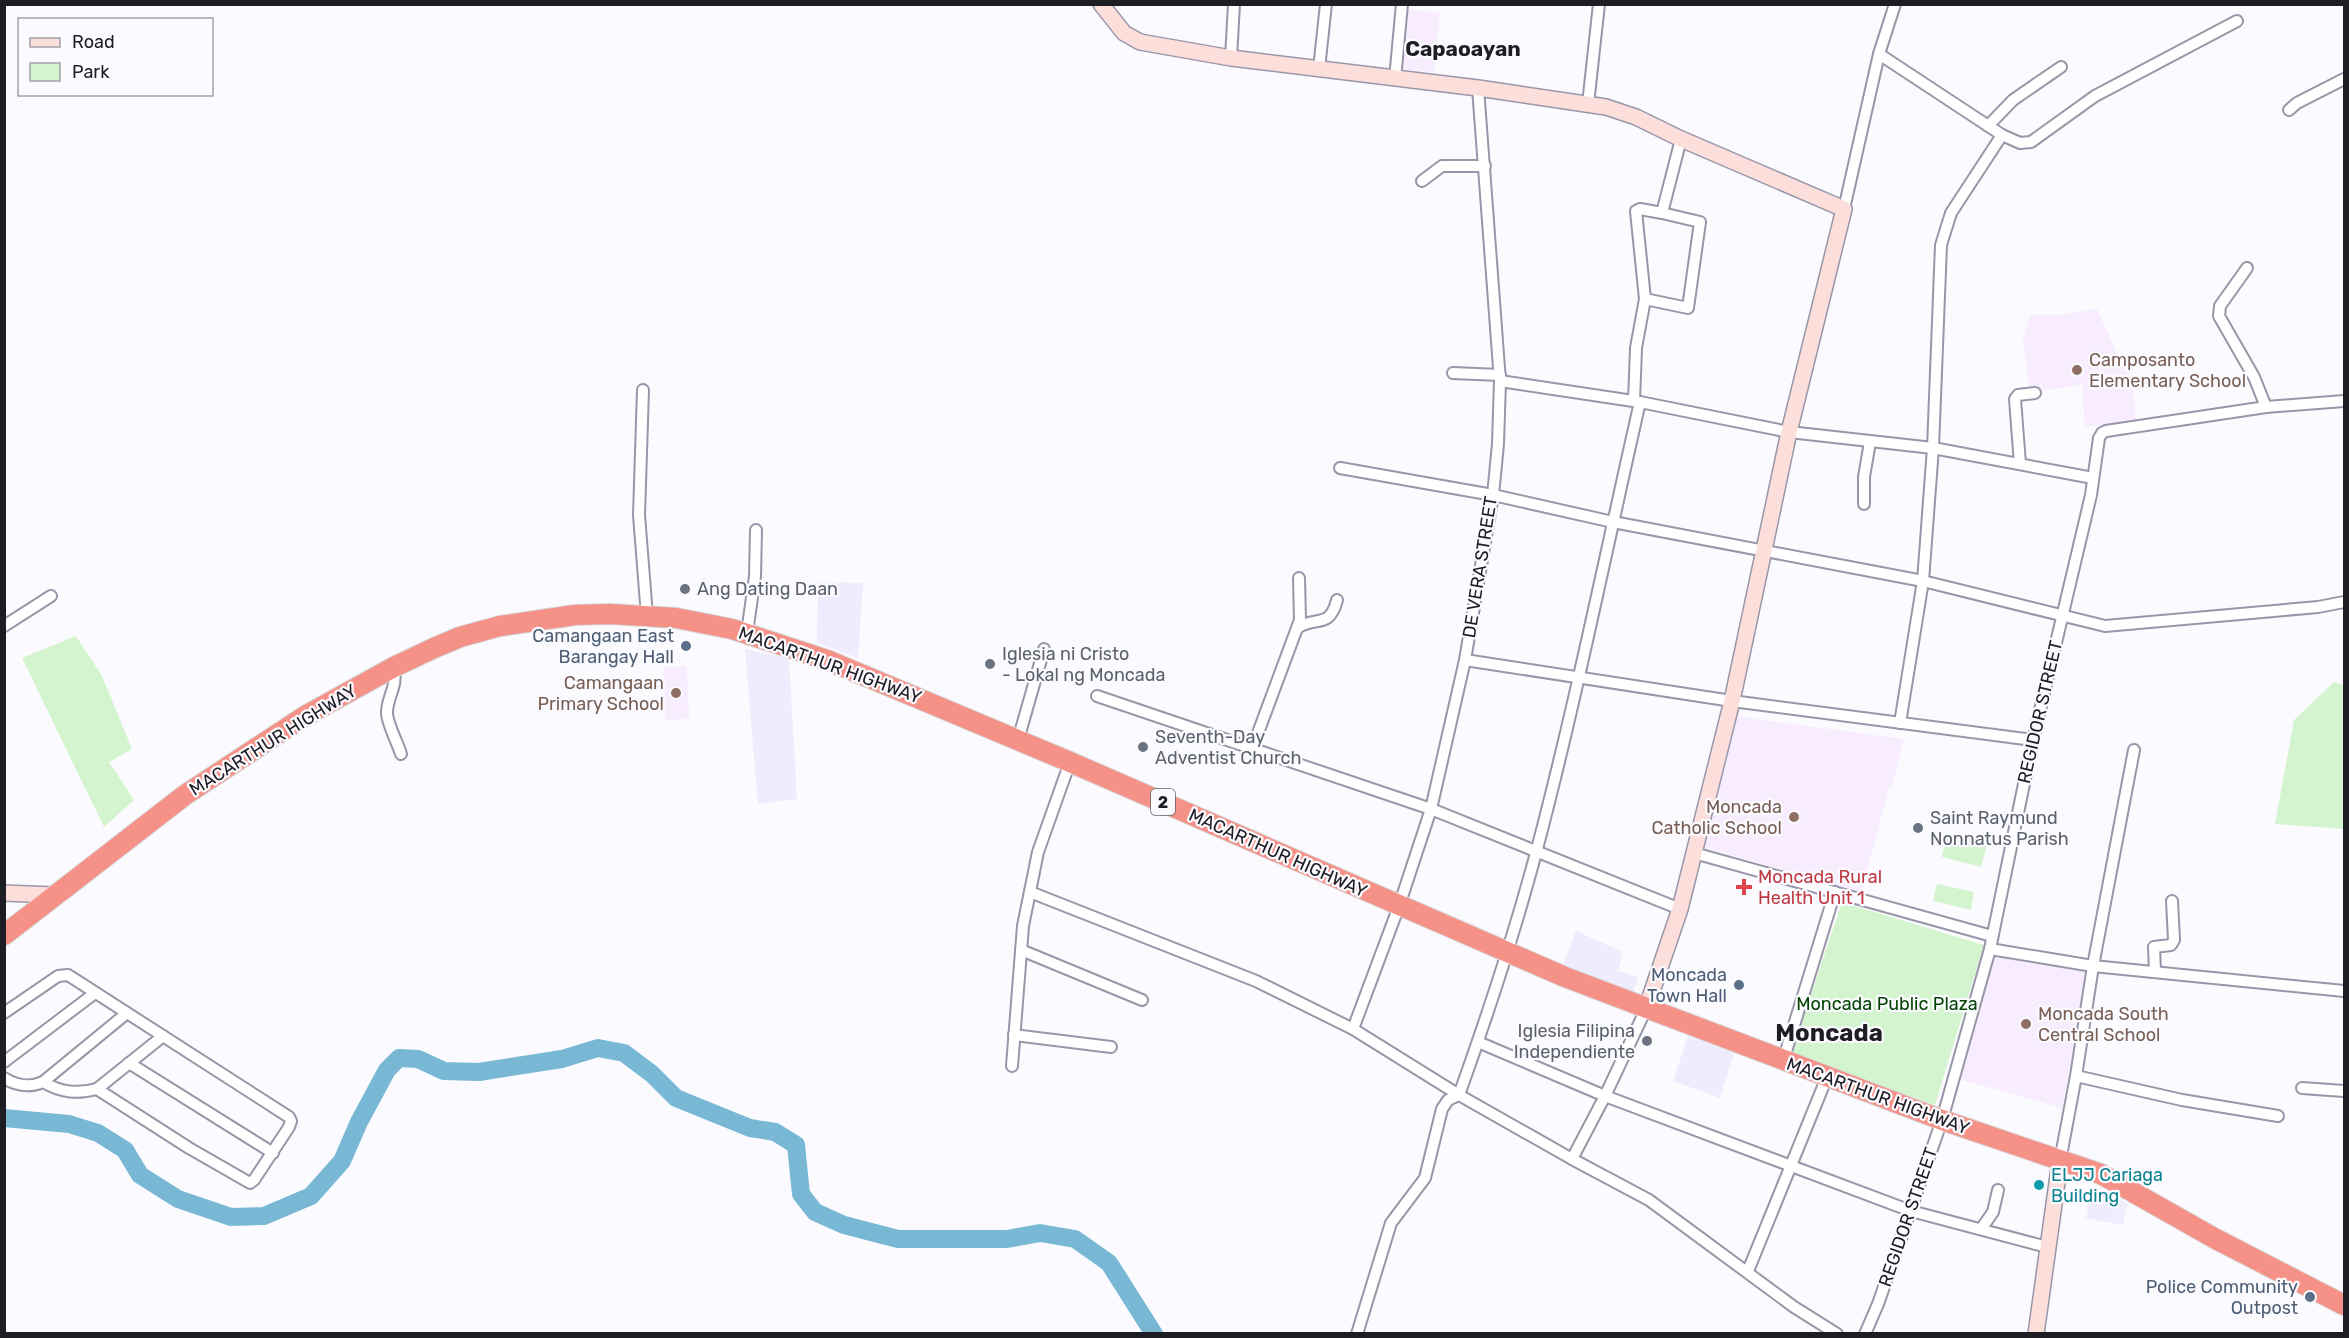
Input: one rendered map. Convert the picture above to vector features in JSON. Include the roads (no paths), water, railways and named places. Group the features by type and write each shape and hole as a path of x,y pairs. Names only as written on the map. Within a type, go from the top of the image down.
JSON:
{"highway":[{"name":"MACARTHUR HIGHWAY","path":"4,935 185,795 305,716 394,667 460,637 510,624 575,615 647,616 698,622 747,633 827,660 1070,762 1506,952 1646,1009 1942,1120 2101,1174 2214,1238 2344,1305"}],"street":[{"path":"1101,4 1119,28 1134,40 1231,58 1478,88 1588,104 1636,117 1681,139 1844,209"},
{"path":"1231,58 1234,4"},
{"path":"1319,69 1326,4"},
{"path":"1395,79 1402,4"},
{"path":"1588,104 1599,4"},
{"path":"1572,1158 1605,1096 1646,1009 1680,909 1732,701 1789,432 1844,209 1879,54 1895,4"},
{"path":"1879,54 2002,135 2020,143 2031,142 2096,96 2237,21"},
{"path":"1988,126 2013,100 2061,67"},
{"path":"2289,110 2297,103 2344,79"},
{"name":"DE VERA STREET","path":"1353,1029 1399,906 1431,809 1465,660 1493,495 1498,444 1500,378 1478,88"},
{"path":"1900,723 1923,581 1933,448 1941,244 1951,213 2002,135"},
{"path":"1662,213 1681,139"},
{"path":"1422,181 1442,166 1485,166"},
{"path":"1357,1334 1391,1223 1425,1178 1442,1109 1448,1100 1459,1095 1478,1042 1537,850 1579,678 1637,401 1636,348 1645,299 1636,211 1640,209 1700,222 1689,305 1684,309 1645,299"},
{"path":"2247,268 2220,306 2219,316 2254,377 2266,407 2344,401"},
{"path":"1453,373 1500,378 1637,401 1789,432 1933,448 2093,478"},
{"path":"643,390 639,515 647,616"},
{"path":"2020,464 2015,399 2018,395 2035,393"},
{"name":"REGIDOR STREET","path":"1865,1334 1942,1120 1990,949 2033,740 2093,478 2099,438 2102,433 2266,407"},
{"path":"1864,504 1866,495 1864,477 1870,442"},
{"path":"1340,468 1493,495 1612,522 1923,581 2105,626 2318,608 2344,602"},
{"path":"747,633 755,576 756,530"},
{"path":"1252,749 1298,628 1300,620 1299,578"},
{"path":"4,627 51,596"},
{"path":"1298,628 1304,624 1325,621 1334,612 1337,600"},
{"path":"1018,740 1044,649"},
{"path":"1465,660 1732,701 2033,740"},
{"path":"394,667 395,686 388,704 387,718 401,754"},
{"path":"1097,696 1431,809 1680,909"},
{"path":"2036,1334 2060,1161 2093,966 2134,750"},
{"path":"1012,1066 1023,926 1038,852 1070,762"},
{"path":"1694,853 1992,936"},
{"path":"1030,892 1256,981 1353,1029 1459,1095 1649,1200 1794,1307 1837,1334"},
{"path":"1783,1061 1835,892"},
{"path":"4,894 54,895"},
{"path":"2155,972 2154,947 2171,945 2174,940 2172,901"},
{"path":"1990,949 2093,966 2344,991"},
{"path":"1021,950 1142,1000"},
{"path":"6,1009 63,974 68,975 289,1117 291,1121 273,1153 250,1183 97,1089"},
{"path":"4,1062 95,993"},
{"path":"4,1078 15,1084 26,1086 35,1086 43,1082 127,1013"},
{"path":"1014,1035 1111,1047"},
{"path":"43,1082 54,1088 80,1094 97,1089 163,1036"},
{"path":"1478,1042 1605,1096 1911,1211 2047,1247"},
{"path":"129,1063 273,1153"},
{"path":"2076,1076 2190,1102 2278,1116"},
{"path":"1748,1272 1827,1077"},
{"path":"2302,1088 2344,1091"},
{"path":"1981,1229 1995,1207 1998,1190"}],"waterway":[{"path":"4,1118 69,1124 98,1133 125,1150 140,1175 178,1199 231,1217 264,1216 311,1196 342,1161 359,1122 387,1070 399,1058 418,1059 444,1071 479,1072 562,1059 598,1048 624,1053 652,1074 676,1098 750,1128 775,1132 796,1145 801,1194 815,1212 844,1225 898,1239 1007,1239 1040,1233 1075,1239 1109,1263 1154,1334"}],"place":[{"name":"Camposanto Elementary School","path":"2077,370"},
{"name":"Ang Dating Daan","path":"685,589"},
{"name":"Camangaan East Barangay Hall","path":"686,646"},
{"name":"Iglesia ni Cristo - Lokal ng Moncada","path":"990,664"},
{"name":"Camangaan Primary School","path":"676,693"},
{"name":"Seventh-Day Adventist Church","path":"1143,747"},
{"name":"Moncada Catholic School","path":"1794,817"},
{"name":"Saint Raymund Nonnatus Parish","path":"1918,828"},
{"name":"Moncada Rural Health Unit 1","path":"1744,887"},
{"name":"Moncada Town Hall","path":"1739,985"},
{"name":"Moncada South Central School","path":"2026,1024"},
{"name":"Iglesia Filipina Independiente","path":"1647,1041"},
{"name":"ELJJ Cariaga Building","path":"2039,1185"},
{"name":"Police Community Outpost","path":"2310,1297"}],"district":[{"name":"Capaoayan","path":"1463,49"},
{"name":"Moncada","path":"1829,1033"}],"park label":[{"name":"Moncada Public Plaza","path":"1887,1004"}]}
